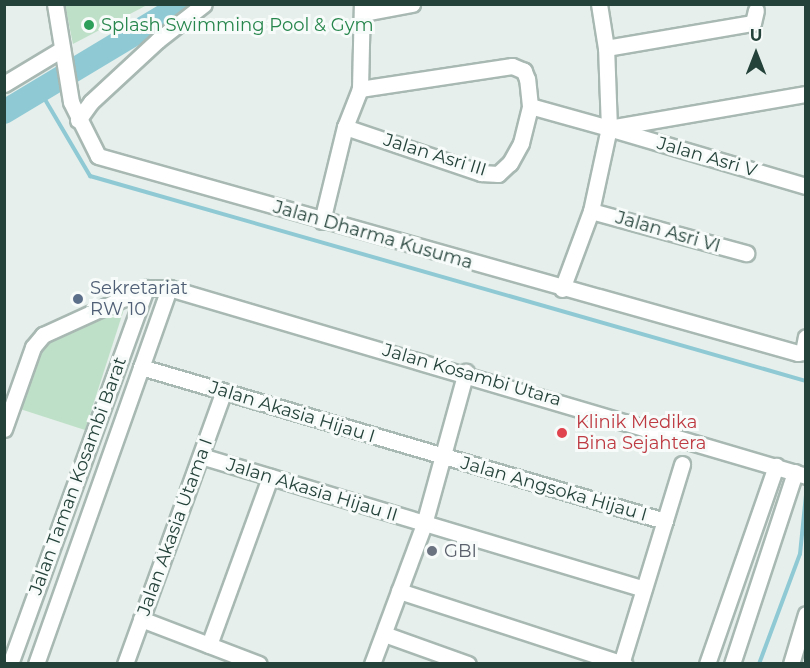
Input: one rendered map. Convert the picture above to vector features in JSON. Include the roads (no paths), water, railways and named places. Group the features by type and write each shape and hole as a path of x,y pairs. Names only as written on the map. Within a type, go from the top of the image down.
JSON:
{"street":[{"name":"Jalan Dharma Kusuma","path":"55,4 71,102 78,120 102,157 562,289 802,353 806,337"},
{"path":"78,120 92,102 158,40 204,4"},
{"path":"322,221 345,127 360,89 363,9 412,4"},
{"path":"562,289 591,210 609,128 606,48 599,4"},
{"path":"606,48 753,23 756,10"},
{"path":"4,84 63,53"},
{"name":"Jalan Asri III","path":"345,127 481,173 498,174 510,163 521,143 530,106 528,79 524,71 512,66 360,89"},
{"name":"Jalan Asri V","path":"609,128 806,94"},
{"name":"Jalan Asri V","path":"530,106 806,186"},
{"name":"Jalan Asri VI","path":"591,210 746,253"},
{"path":"4,429 38,339 146,288"},
{"name":"Jalan Kosambi Utara","path":"146,288 169,288 466,372 801,474"},
{"name":"Jalan Taman Kosambi Barat","path":"10,663 146,288"},
{"name":"Jalan Taman Kosambi Barat","path":"36,663 169,288"},
{"name":"Jalan Akasia Hijau I","path":"141,367 442,457"},
{"path":"372,663 424,524 466,372"},
{"name":"Jalan Akasia Utama I","path":"125,663 224,392"},
{"name":"Jalan Akasia Hijau II","path":"201,456 643,589"},
{"name":"Jalan Angsoka Hijau I","path":"442,457 665,521"},
{"path":"399,591 622,663 682,464"},
{"path":"707,663 776,466"},
{"path":"732,663 801,474"},
{"path":"209,645 270,477"},
{"path":"791,663 806,614"},
{"path":"141,620 259,663"},
{"path":"384,634 468,663"}],"waterway":[{"path":"4,112 184,4"},
{"path":"40,91 90,176 806,381"},
{"path":"759,664 800,554 806,495"}],"place":[{"name":"Splash Swimming Pool & Gym","path":"89,25"},
{"name":"Sekretariat RW 10","path":"78,299"},
{"name":"Klinik Medika Bina Sejahtera","path":"562,433"},
{"name":"GBI","path":"432,551"}]}
